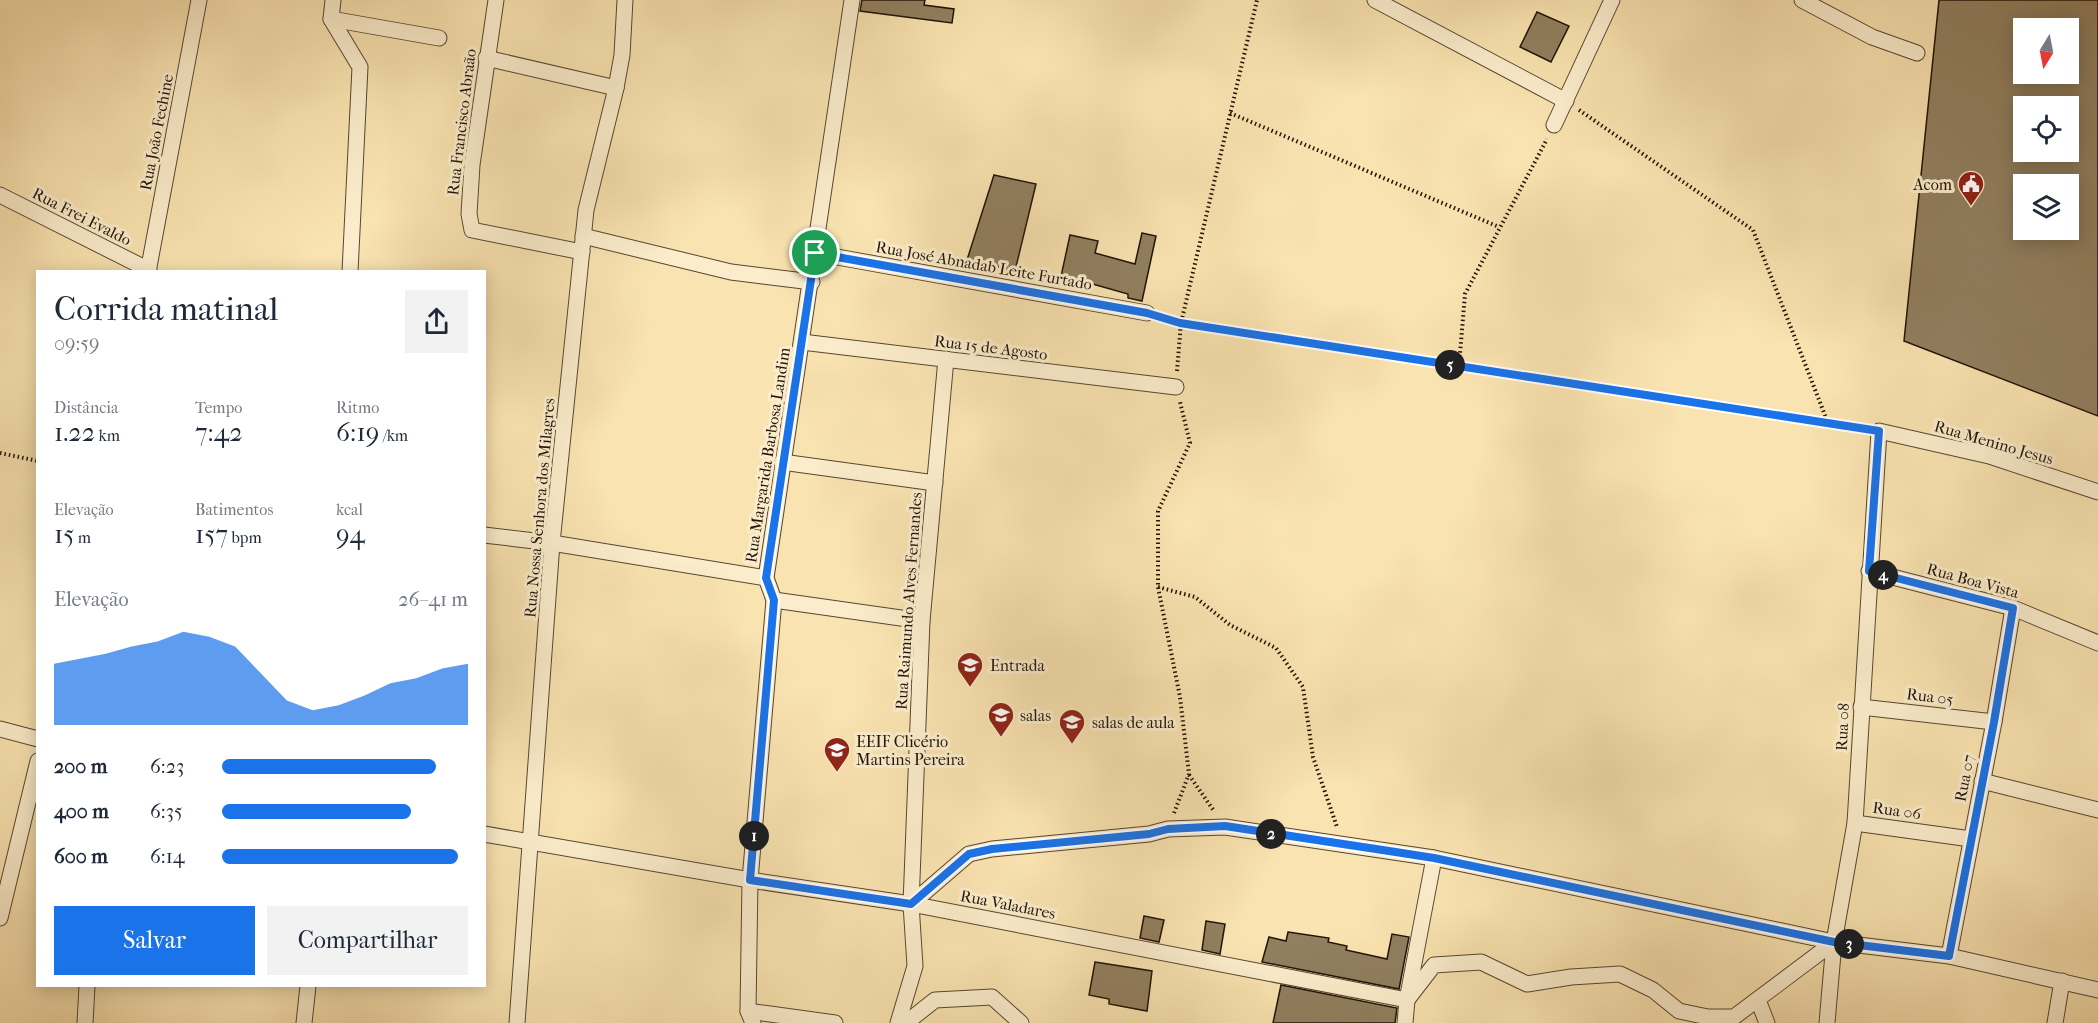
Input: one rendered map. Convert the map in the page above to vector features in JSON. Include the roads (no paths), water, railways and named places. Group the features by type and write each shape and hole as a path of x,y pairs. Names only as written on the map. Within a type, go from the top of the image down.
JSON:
{"street":[{"name":"Rua João Fechine","path":"148,270 199,0"},
{"path":"333,0 331,19 360,67 350,270"},
{"name":"Rua Francisco Abraão","path":"496,0 472,165 470,214 472,230 582,244"},
{"name":"Rua Nossa Senhora dos Milagres","path":"517,1023 552,543 582,244 586,210 622,55 625,0"},
{"name":"Rua Margarida Barbosa Landim","path":"750,1017 750,880 774,600 766,578 782,462 812,282 852,0"},
{"path":"1375,0 1566,101"},
{"path":"1554,125 1611,0"},
{"path":"1802,0 1872,37 1917,53"},
{"path":"331,19 439,38"},
{"path":"486,58 616,88"},
{"name":"Rua Frei Evaldo","path":"0,195 146,270"},
{"path":"582,244 731,272 812,282"},
{"name":"Rua José Abnadab Leite Furtado","path":"815,253 1147,313"},
{"name":"Rua 15 de Agosto","path":"802,342 1176,387"},
{"name":"Rua Raimundo Alves Fernandes","path":"898,1023 915,966 911,904 922,621 946,359"},
{"name":"Rua Menino Jesus","path":"1879,431 1989,456 2098,492"},
{"name":"Rua 08","path":"1827,1023 1834,942 1855,823 1879,431"},
{"path":"782,462 935,483"},
{"path":"486,535 552,543 766,578"},
{"name":"Rua Boa Vista","path":"1869,571 2013,608 2098,643"},
{"path":"774,600 922,621"},
{"name":"Rua 07","path":"1949,956 1994,722 2013,608"},
{"name":"Rua 05","path":"1861,707 1994,722"},
{"path":"0,729 36,738"},
{"path":"0,918 36,769"},
{"path":"1982,781 2098,810"},
{"name":"Rua 06","path":"1855,823 1971,839"},
{"path":"911,904 969,854 992,849 1149,834 1168,829 1225,826 1434,858 1834,942 1949,956 2098,990"},
{"name":"Rua Valadares","path":"486,834 750,880 911,904 1407,1000"},
{"path":"1405,1023 1407,1000 1434,858"},
{"path":"1407,1000 1434,965 1481,962 1527,984 1571,977 1620,975 1653,990 1678,1017 1734,1017 1834,942"},
{"path":"2055,1023 2062,981"},
{"path":"84,1023 87,987"},
{"path":"304,1023 308,987"},
{"path":"906,1023 935,1000 993,997 1021,1023"},
{"path":"1758,1000 1767,1023"},
{"path":"750,1017 835,1023"}],"place":[{"name":"Acom","path":"1971,207"},
{"name":"Entrada","path":"970,688"},
{"name":"salas","path":"1001,738"},
{"name":"salas de aula","path":"1072,745"},
{"name":"EEIF Clicério Martins Pereira","path":"837,773"}]}
